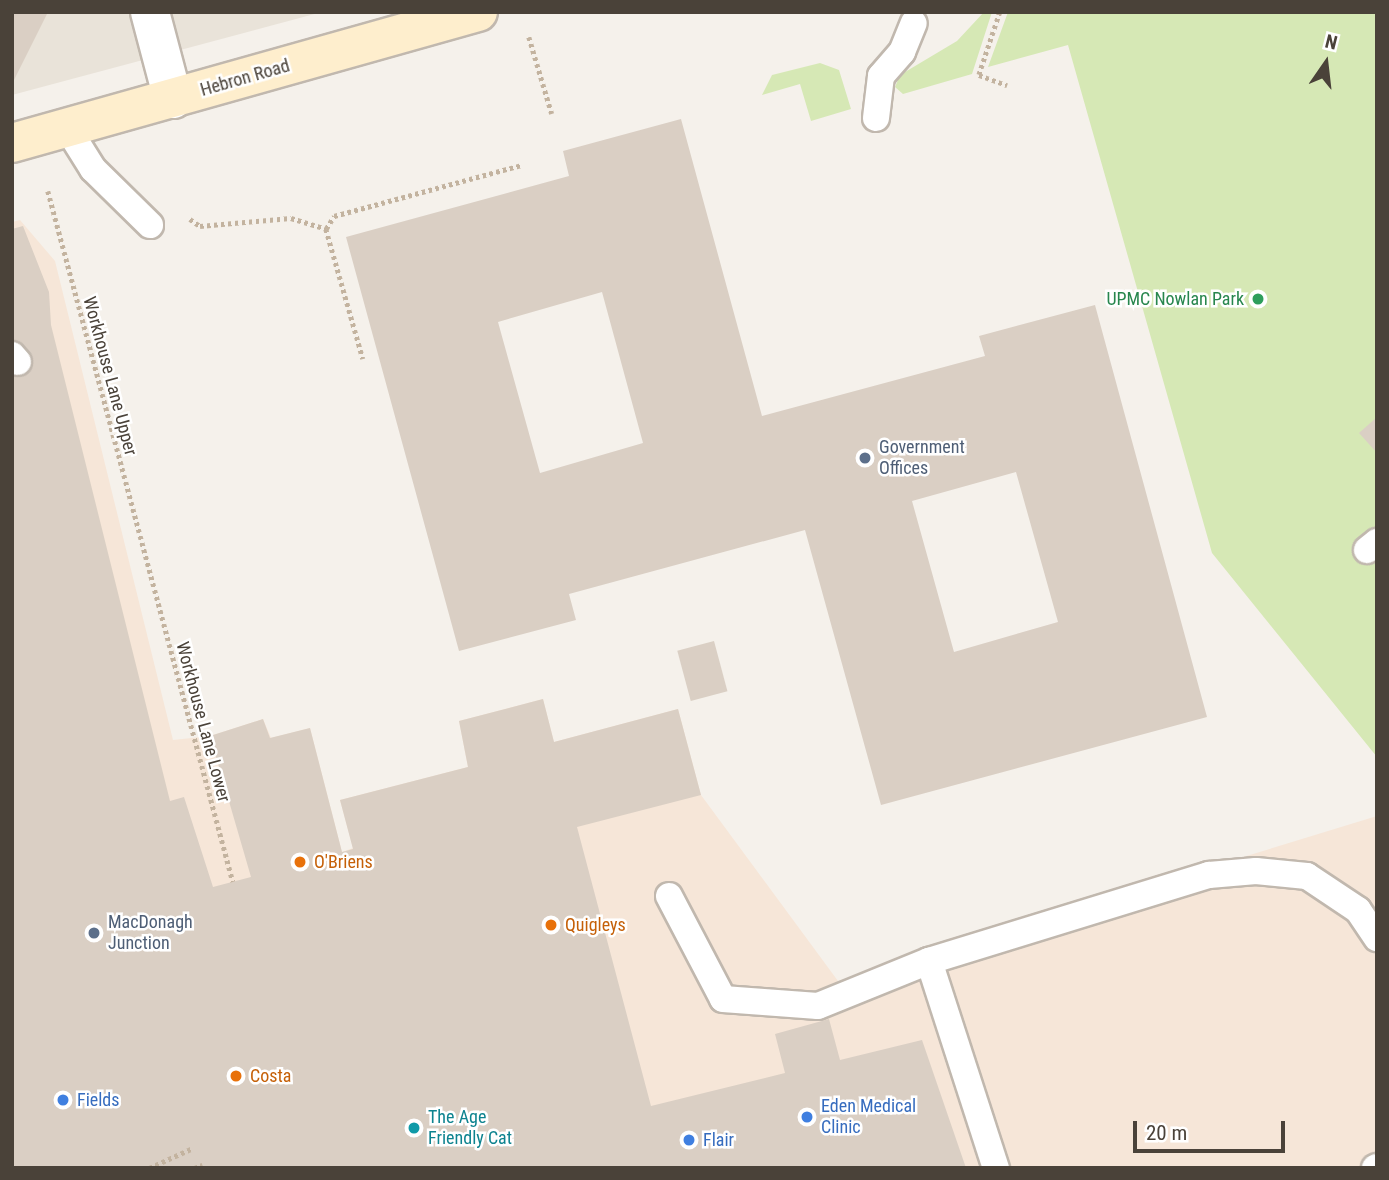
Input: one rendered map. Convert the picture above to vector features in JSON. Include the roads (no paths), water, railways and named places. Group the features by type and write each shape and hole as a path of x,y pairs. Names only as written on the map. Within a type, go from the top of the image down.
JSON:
{"street":[{"path":"150,12 173,99"},
{"name":"Hebron Road","path":"12,144 478,12"}],"lane":[{"path":"876,118 881,76 902,52 914,23"},
{"path":"68,129 93,169 149,225"},
{"path":"670,896 723,999 818,1006 929,961 1209,875 1256,871 1307,876 1358,909 1377,938"},
{"path":"929,961 996,1168"}],"place":[{"name":"UPMC Nowlan Park","path":"1258,299"},
{"name":"Government Offices","path":"865,458"},
{"name":"O'Briens","path":"300,862"},
{"name":"Quigleys","path":"551,925"},
{"name":"MacDonagh Junction","path":"94,933"},
{"name":"Costa","path":"236,1076"},
{"name":"Fields","path":"63,1100"},
{"name":"Eden Medical Clinic","path":"807,1117"},
{"name":"The Age Friendly Cat","path":"414,1128"},
{"name":"Flair","path":"689,1140"}]}
